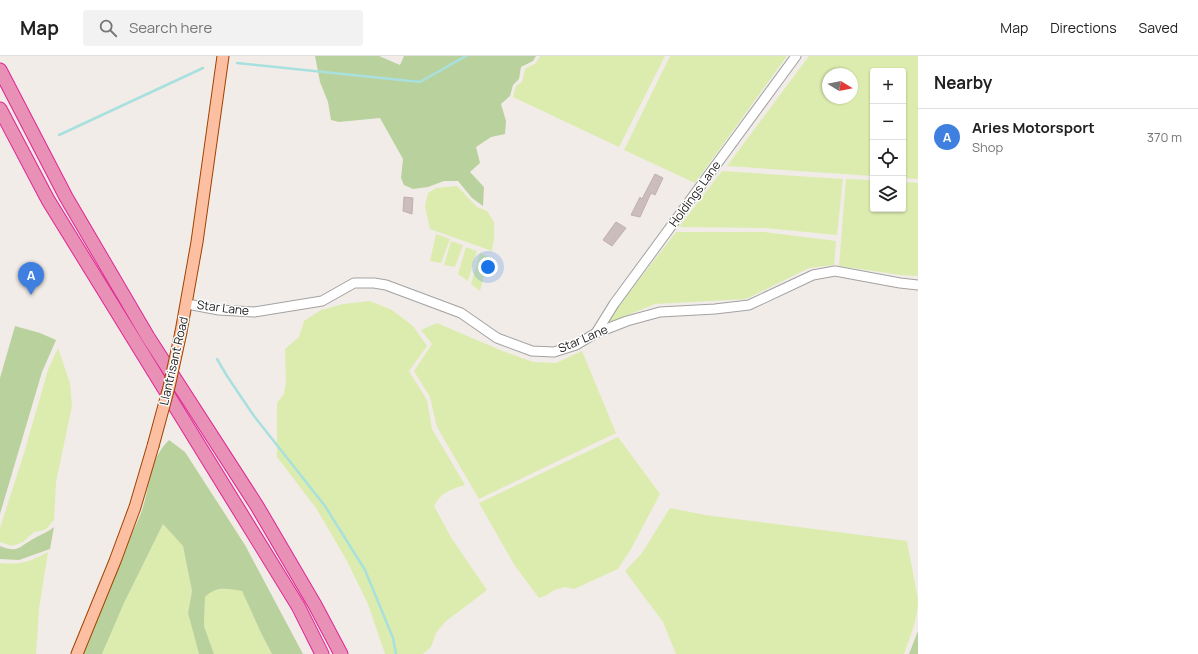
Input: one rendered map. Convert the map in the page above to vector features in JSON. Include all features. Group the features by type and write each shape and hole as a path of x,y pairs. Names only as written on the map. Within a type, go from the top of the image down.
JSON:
{"highway":[{"path":"0,70 74,210 148,337 260,512 315,605 341,654"},
{"path":"0,109 48,200 298,606 322,654"}],"main road":[{"name":"Llantrisant Road","path":"77,654 115,561 135,506 169,387 187,304 223,56"}],"street":[{"name":"Holdings Lane","path":"596,333 614,304 796,56"},
{"name":"Star Lane","path":"187,304 218,310 254,312 322,301 354,283 374,282 386,285 461,313 497,338 532,351 554,352 576,345 596,333 627,321 660,312 716,309 749,305 813,275 835,271 918,285"}],"green space":[{"path":"315,56 379,56 400,65 404,56 536,56 533,61 521,67 519,79 513,85 510,96 501,104 506,121 505,134 491,137 476,147 480,163 470,172 484,187 483,206 472,198 458,181 444,181 428,187 413,189 404,185 401,178 403,159 380,118 339,122 331,120 328,102 320,82"},
{"path":"540,56 665,56 619,147 513,97 516,86 522,82 525,69 536,63"},
{"path":"670,56 787,56 695,183 624,150"},
{"path":"809,56 918,56 918,179 906,178 906,68 870,68 870,176 727,166"},
{"path":"722,171 843,179 837,235 765,228 679,227"},
{"path":"846,179 870,180 870,212 906,212 906,182 918,183 918,276 839,266"},
{"path":"457,186 477,207 487,211 494,222 492,251 430,229 425,206 428,193 436,188"},
{"path":"676,232 764,232 836,241 834,265 809,268 746,299 655,304 608,323 617,308"},
{"path":"436,234 450,239 441,263 430,261"},
{"path":"451,241 463,245 455,267 444,265"},
{"path":"466,247 477,251 468,281 458,274"},
{"path":"480,253 489,257 480,291 471,284"},
{"path":"370,301 392,310 413,326 427,346 409,371 427,400 432,429 465,485 446,492 434,506 452,539 487,590 445,622 436,633 431,647 423,654 385,654 368,604 347,561 316,508 277,457 277,403 284,394 286,382 285,349 299,337 304,321 321,310 343,304"},
{"path":"437,323 500,350 533,362 556,363 582,351 616,433 479,499 437,427 430,397 414,371 432,344 421,330"},
{"path":"15,326 40,333 56,340 42,372 0,514 0,378"},
{"path":"58,348 70,383 72,406 56,482 54,520 45,530 34,532 23,542 12,546 0,542 0,528 48,370"},
{"path":"618,437 660,494 631,549 618,569 574,589 565,587 554,590 539,598 515,566 479,503"},
{"path":"169,440 185,452 245,545 303,654 272,654 242,591 217,589 205,597 204,626 214,654 199,654 188,613 192,591 183,546 163,524 124,603 102,654 82,654 99,616 123,552 141,513 153,466 162,448"},
{"path":"670,508 705,515 907,541 918,607 904,654 676,654 663,622 625,571 642,553"},
{"path":"163,524 183,546 192,591 188,613 199,654 102,654 124,603"},
{"path":"54,527 50,549 19,560 0,559 0,546 11,549 19,548"},
{"path":"48,552 39,609 36,654 0,654 0,563 14,564 25,562"},
{"path":"229,588 242,591 272,654 214,654 204,626 205,597 211,591"},
{"path":"918,631 918,654 909,654"}],"building":[{"path":"655,174 663,178 655,195 651,193 640,217 631,215 640,197 642,199"},
{"path":"404,197 413,198 412,214 403,211"},
{"path":"616,222 626,228 612,246 603,240"}],"waterway":[{"path":"237,63 420,82 466,56"},
{"path":"59,135 203,68"},
{"path":"217,359 254,416 325,506 365,570 393,638 396,654"}],"place":[{"name":"Aries Motorsport","path":"31,295"}]}
